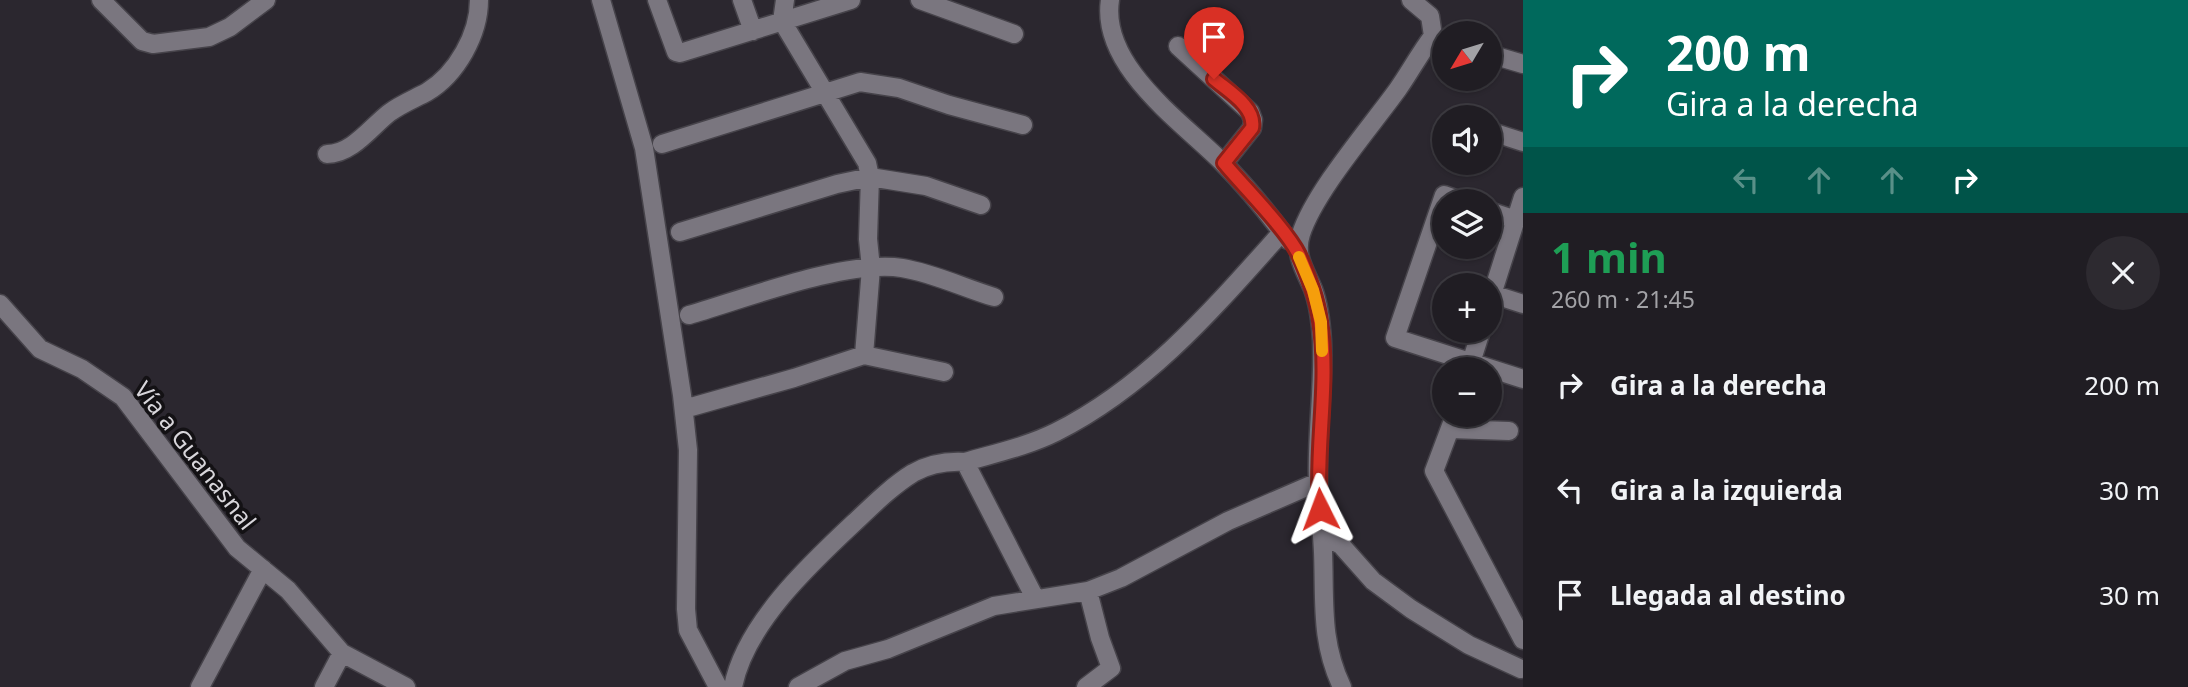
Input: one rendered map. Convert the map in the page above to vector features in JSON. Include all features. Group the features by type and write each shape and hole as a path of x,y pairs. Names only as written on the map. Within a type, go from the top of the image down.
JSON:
{"street":[{"path":"101,0 142,41 153,44 209,37 230,27 266,0"},
{"path":"327,154 346,149 389,113 428,91 444,77 467,45 477,19 479,0"},
{"path":"601,0 644,148 684,409 688,450 688,630 718,687"},
{"path":"657,0 676,52 680,53 851,0"},
{"path":"742,0 752,31"},
{"path":"785,0 782,21 867,163 870,177 867,239 871,268 864,355"},
{"path":"920,0 1014,34"},
{"path":"1110,0 1113,36 1126,64 1140,83 1224,163 1282,232 1298,254 1313,290 1321,322 1323,373 1318,482 1322,535 1322,611 1330,658 1342,687"},
{"path":"1411,0 1430,16 1432,22"},
{"path":"1178,46 1250,112 1252,128 1224,163"},
{"path":"1298,254 1306,221 1326,189 1432,46"},
{"path":"1502,58 1523,64"},
{"path":"662,144 860,82 875,83 1023,125"},
{"path":"1502,135 1523,142"},
{"path":"680,232 837,184 870,177 926,186 981,205"},
{"path":"1499,273 1523,197"},
{"path":"1502,215 1516,220"},
{"path":"1432,230 1395,338 1448,357"},
{"path":"733,687 736,672 751,643 783,593 887,492 915,472 937,464 965,462 1030,443 1056,432 1100,407 1177,345 1220,302 1282,232"},
{"path":"689,315 821,276 871,268 904,268 994,297"},
{"path":"1502,301 1523,304"},
{"name":"Vía a Guanasnal","path":"0,304 40,349 82,369 123,397 237,548 288,590 342,653"},
{"path":"684,409 864,355 944,372"},
{"path":"1502,373 1523,379"},
{"path":"1450,427 1434,471 1523,640"},
{"path":"1484,427 1509,431"},
{"path":"965,462 1035,598"},
{"path":"799,687 845,661 888,649 994,606 1088,591 1140,569 1228,521 1318,482"},
{"path":"1322,535 1340,545 1373,581 1411,609 1469,645 1522,669"},
{"path":"200,687 263,569"},
{"path":"1086,687 1111,668 1088,591"},
{"path":"324,687 342,653 406,687"}],"slow traffic":[{"path":"1299,257 1313,290 1321,322 1322,351"}],"route":[{"path":"1214,79 1250,112 1253,120 1252,128 1224,163 1298,254 1313,290 1321,322 1323,373 1318,482 1320,509"}]}
